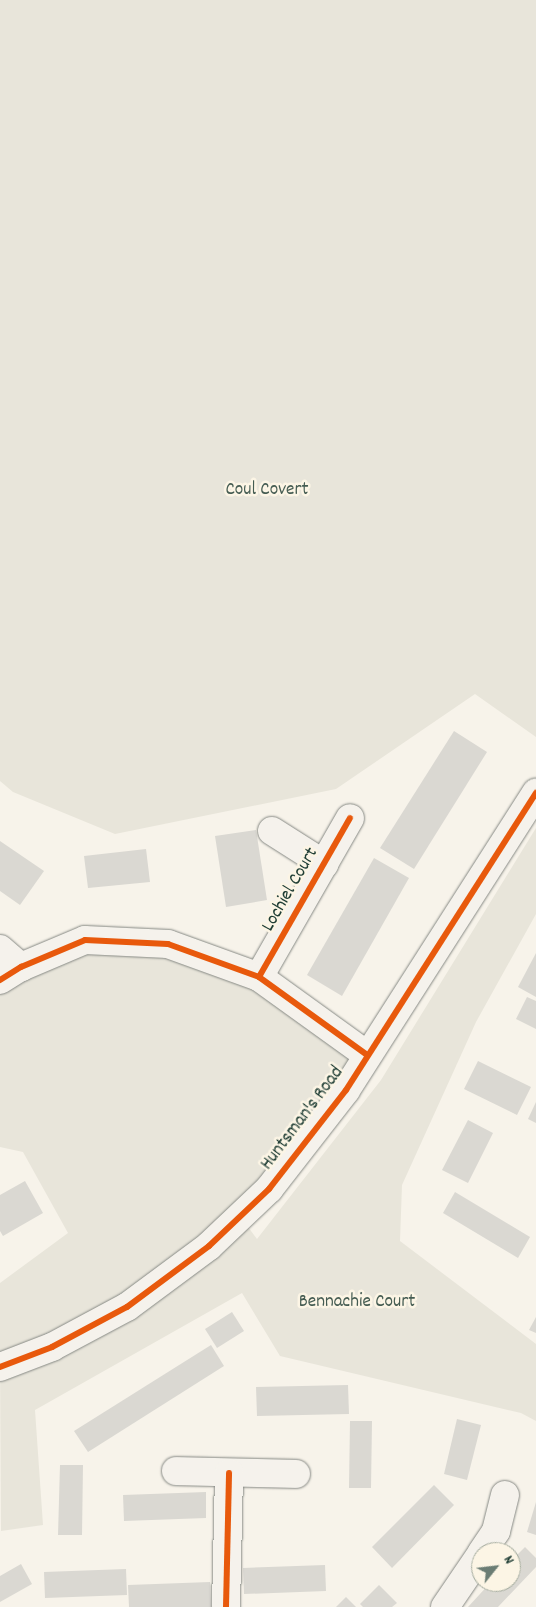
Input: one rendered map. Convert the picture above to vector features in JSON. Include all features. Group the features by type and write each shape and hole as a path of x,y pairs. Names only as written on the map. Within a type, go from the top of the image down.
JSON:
{"street":[{"name":"Huntsman's Road","path":"0,1367 52,1347 127,1307 209,1246 287,1169 342,1097 367,1055 536,793"},
{"name":"Lochiel Court","path":"259,977 350,818"},
{"name":"Lochiel Court","path":"272,831 324,864"},
{"path":"0,950 11,973 85,940 168,944 259,977 367,1055"},
{"path":"176,1471 296,1474"},
{"path":"226,1607 229,1473"},
{"path":"489,1542 496,1531 505,1494"},
{"path":"445,1607 471,1569"}],"green space":[{"name":"Coul Covert","path":"0,0 536,0 536,737 475,694 336,789 115,834 13,792 0,781"},
{"name":"Bennachie Court","path":"536,828 536,914 476,1022 402,1185 400,1241 536,1344 536,1421 521,1413 280,1356 242,1293 35,1410 43,1525 1,1531 0,1361 127,1307 155,1274 58,1335 0,1355 0,1283 68,1233 23,1152 0,1147 0,980 85,940 259,977 367,1055 240,1216 257,1239 381,1080"}],"building":[{"path":"454,731 487,752 414,869 380,848"},
{"path":"256,830 267,900 226,907 215,836"},
{"path":"0,841 44,871 20,905 0,891"},
{"path":"146,849 150,882 88,888 84,856"},
{"path":"374,858 409,878 342,996 307,975"},
{"path":"536,953 536,997 518,987"},
{"path":"527,997 536,1001 536,1029 516,1019"},
{"path":"478,1061 531,1087 517,1115 464,1089"},
{"path":"536,1102 536,1123 528,1119"},
{"path":"468,1120 493,1133 468,1183 442,1170"},
{"path":"25,1181 43,1213 3,1236 0,1231 0,1195"},
{"path":"455,1192 530,1237 518,1258 443,1213"},
{"path":"232,1312 244,1331 217,1348 205,1329"},
{"path":"536,1317 536,1333 529,1330"},
{"path":"211,1345 224,1366 88,1452 74,1431"},
{"path":"348,1385 349,1414 257,1416 256,1387"},
{"path":"457,1419 481,1425 467,1480 444,1474"},
{"path":"350,1421 372,1421 371,1488 349,1488"},
{"path":"60,1465 83,1465 82,1535 58,1535"},
{"path":"434,1485 454,1505 392,1568 372,1547"},
{"path":"206,1492 206,1518 124,1521 123,1495"},
{"path":"536,1502 536,1535 527,1532"},
{"path":"525,1547 536,1558 536,1567 521,1583 521,1551"},
{"path":"21,1564 32,1584 0,1602 0,1576"},
{"path":"325,1565 326,1591 244,1594 243,1568"},
{"path":"126,1569 127,1595 45,1598 44,1572"},
{"path":"210,1582 211,1607 129,1607 128,1585"},
{"path":"379,1585 397,1603 392,1607 363,1607 360,1604"},
{"path":"482,1592 512,1592 498,1607 468,1607"},
{"path":"346,1597 356,1607 336,1607"}],"cycle path":[{"path":"0,1367 52,1347 127,1307 209,1246 269,1189 346,1090 536,793"},
{"path":"259,977 350,818"},
{"path":"0,980 21,967 85,940 168,944 259,977 367,1055"},
{"path":"226,1607 229,1473"}]}
